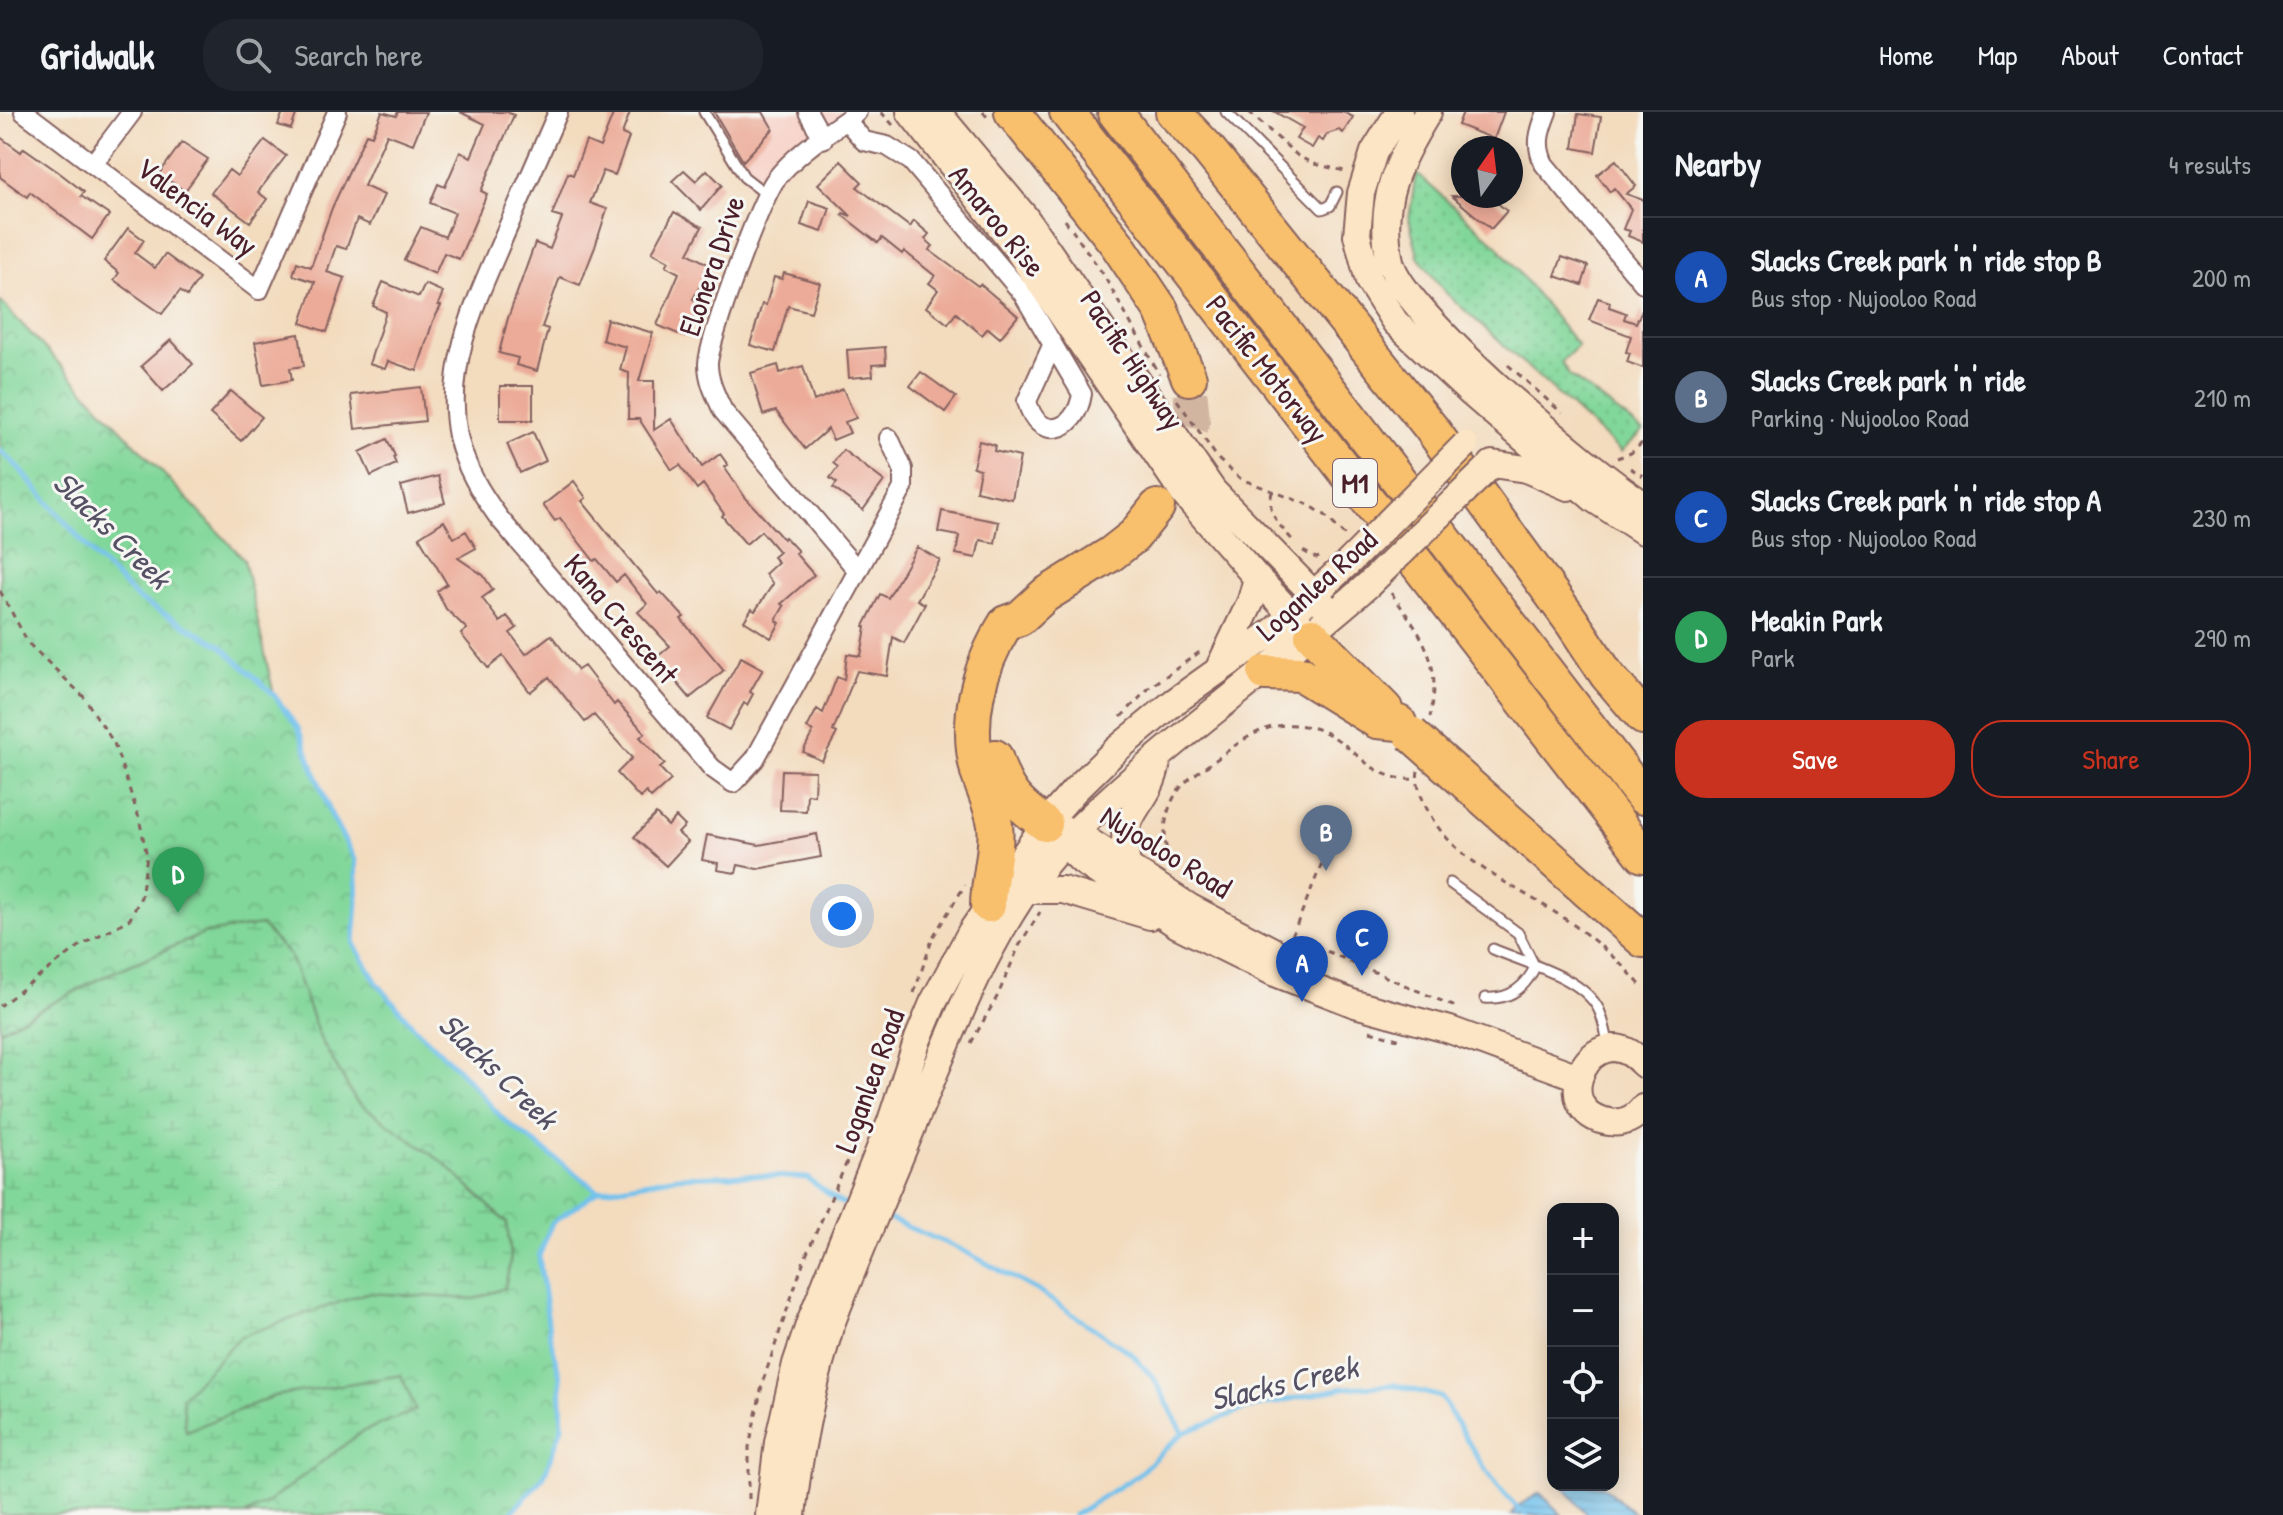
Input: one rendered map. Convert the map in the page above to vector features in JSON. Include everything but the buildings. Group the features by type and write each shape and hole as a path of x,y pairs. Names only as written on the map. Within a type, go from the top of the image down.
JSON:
{"highway":[{"name":"Pacific Motorway","path":"1067,112 1643,855"},
{"name":"Pacific Motorway","path":"1115,112 1643,797"},
{"path":"1173,112 1207,148 1422,417 1515,542 1607,675 1643,717"},
{"path":"1001,116 1117,244 1161,310 1174,382"},
{"path":"988,905 995,825 976,761 973,734 977,685 995,641 1006,623 1020,618 1045,595 1134,536 1157,507"},
{"path":"1020,618 1020,632 996,690 992,734 994,754 1004,786 1013,799 1061,834"},
{"path":"1312,622 1405,729 1643,940"},
{"path":"1265,673 1301,674 1377,721 1405,729"}],"main road":[{"name":"Pacific Highway","path":"937,112 1024,216 1213,491 1314,594"},
{"path":"1399,112 1374,152 1361,193 1357,235 1369,281 1395,322 1494,414 1594,499 1643,531"},
{"path":"1428,112 1403,156 1387,200 1385,228 1391,265 1419,307 1524,409 1641,490"},
{"name":"Pacific Highway","path":"904,122 1011,240 1184,494 1257,578 1312,622"},
{"path":"1494,414 1524,409"},
{"path":"1519,435 1524,409"},
{"name":"Loganlea Road","path":"1312,622 1314,594 1340,558 1465,445 1494,414"},
{"name":"Loganlea Road","path":"901,1125 918,1039 933,1003 988,905 1061,834 1265,673 1312,622 1369,584 1519,435"},
{"path":"1490,466 1526,469 1594,499"},
{"path":"1212,659 1251,601 1257,578"},
{"name":"Loganlea Road","path":"769,1515 778,1442 796,1364 831,1294 901,1125 985,959 1061,834 1075,790 1212,659 1275,630 1312,622"},
{"path":"1128,869 1124,852 1126,825 1154,781 1158,759"},
{"name":"Nujooloo Road","path":"1061,834 1128,869 1189,907 1403,1015"},
{"name":"Nujooloo Road","path":"1061,834 1082,861 1176,924 1275,973 1355,1004 1403,1015 1578,1077"},
{"path":"1028,890 1063,890 1176,924"},
{"path":"1642,1112 1618,1123 1595,1118 1580,1100 1578,1077 1589,1058 1610,1049 1632,1054 1643,1064"},
{"name":"Loganlea Road","path":"792,1515 799,1451 831,1294"}],"street":[{"name":"Valencia Way","path":"24,112 259,290 337,112"},
{"path":"93,164 132,112"},
{"name":"Kana Crescent","path":"558,112 475,303 461,346 455,396 458,436 473,481 499,518 712,768 733,783 755,759 903,488 903,469 889,438"},
{"path":"808,112 823,139"},
{"path":"1547,112 1540,128 1537,148 1544,164 1643,283"},
{"name":"Elonera Drive","path":"852,116 791,163 766,194 714,338 708,364 711,387 723,411 858,571"},
{"name":"Amaroo Rise","path":"852,116 864,141 887,146 911,161 1023,294 1052,346"}],"lane":[{"path":"704,112 744,177 766,194"},
{"path":"1226,112 1322,209 1330,206 1337,192"},
{"path":"1450,883 1518,933 1535,967"},
{"path":"1493,949 1573,982 1591,997 1599,1011 1610,1049"},
{"path":"1485,998 1499,999 1519,990 1535,967"}],"path":[{"path":"881,112 904,122"},
{"path":"983,112 1001,116"},
{"path":"1249,112 1298,156 1314,164 1354,174 1367,173"},
{"path":"1058,211 1174,382 1219,460 1241,479 1272,492 1269,502 1271,513 1299,549 1316,558 1340,558"},
{"path":"1502,361 1571,421"},
{"path":"1641,490 1617,458 1631,453 1643,442"},
{"path":"0,591 29,644 83,696 114,743 139,818 147,856 141,897 130,919 81,945 0,1006"},
{"path":"1121,717 1149,688 1212,659"},
{"path":"1178,877 1172,867 1166,842 1165,821 1170,804 1183,785 1247,736 1262,729 1286,724 1315,728 1341,741 1377,772 1402,780 1416,779"},
{"path":"1334,834 1292,936 1453,1006 1445,1029"},
{"path":"966,1051 998,995 1019,946 1037,915 1046,905 1060,903 1063,890"},
{"path":"1365,1029 1409,1042"},
{"path":"827,1206 836,1186"}],"shaded area":[{"path":"704,112 845,112 757,199"}],"green space":[{"path":"1416,173 1451,204 1451,208 1455,208 1497,245 1578,346 1561,362 1569,375 1643,431 1621,452 1446,293 1418,256 1409,219"},
{"path":"0,301 244,559 274,695 298,728 332,817 355,860 357,901 354,944 377,983 414,1027 459,1070 503,1119 598,1191 552,1223 539,1256 550,1337 560,1376 562,1427 544,1476 509,1515 245,1515 267,1503 362,1432 416,1410 401,1375 274,1396 186,1431 182,1397 241,1336 366,1293 474,1299 505,1288 511,1257 507,1223 444,1163 356,1101 320,1038 290,956 261,925 205,933 109,974 0,1030"},
{"path":"261,925 290,956 320,1038 356,1101 444,1163 507,1223 511,1257 505,1288 474,1299 366,1293 187,1431 274,1396 402,1375 417,1410 362,1432 267,1503 245,1515 0,1515 0,1030 109,974 205,933"}],"water":[{"path":"1567,1491 1609,1491 1636,1515 1587,1515"},
{"path":"1540,1493 1562,1515 1511,1515 1516,1507"}],"waterway":[{"name":"Slacks Creek","path":"0,450 96,558 138,599 220,645 274,695 298,728 332,817 355,860 357,901 354,944 377,983 414,1027 459,1070 503,1119 598,1191"},
{"path":"509,1515 544,1476 562,1427 560,1376 550,1337 539,1256 552,1223 598,1191 677,1177 749,1175 807,1178 839,1202 848,1205"},
{"name":"Slacks Creek","path":"884,1217 960,1249 1038,1291 1132,1354 1155,1380 1183,1433"},
{"name":"Slacks Creek","path":"1074,1515 1136,1476 1183,1433 1248,1408 1343,1388 1394,1385 1441,1397 1490,1475 1526,1515"}],"tunnel":[{"path":"1174,475 1193,421 1189,378"}],"place":[{"name":"Slacks Creek park 'n' ride","path":"1326,871"},
{"name":"Meakin Park","path":"178,913"},
{"name":"Slacks Creek park 'n' ride stop A","path":"1362,976"},
{"name":"Slacks Creek park 'n' ride stop B","path":"1302,1002"}]}
